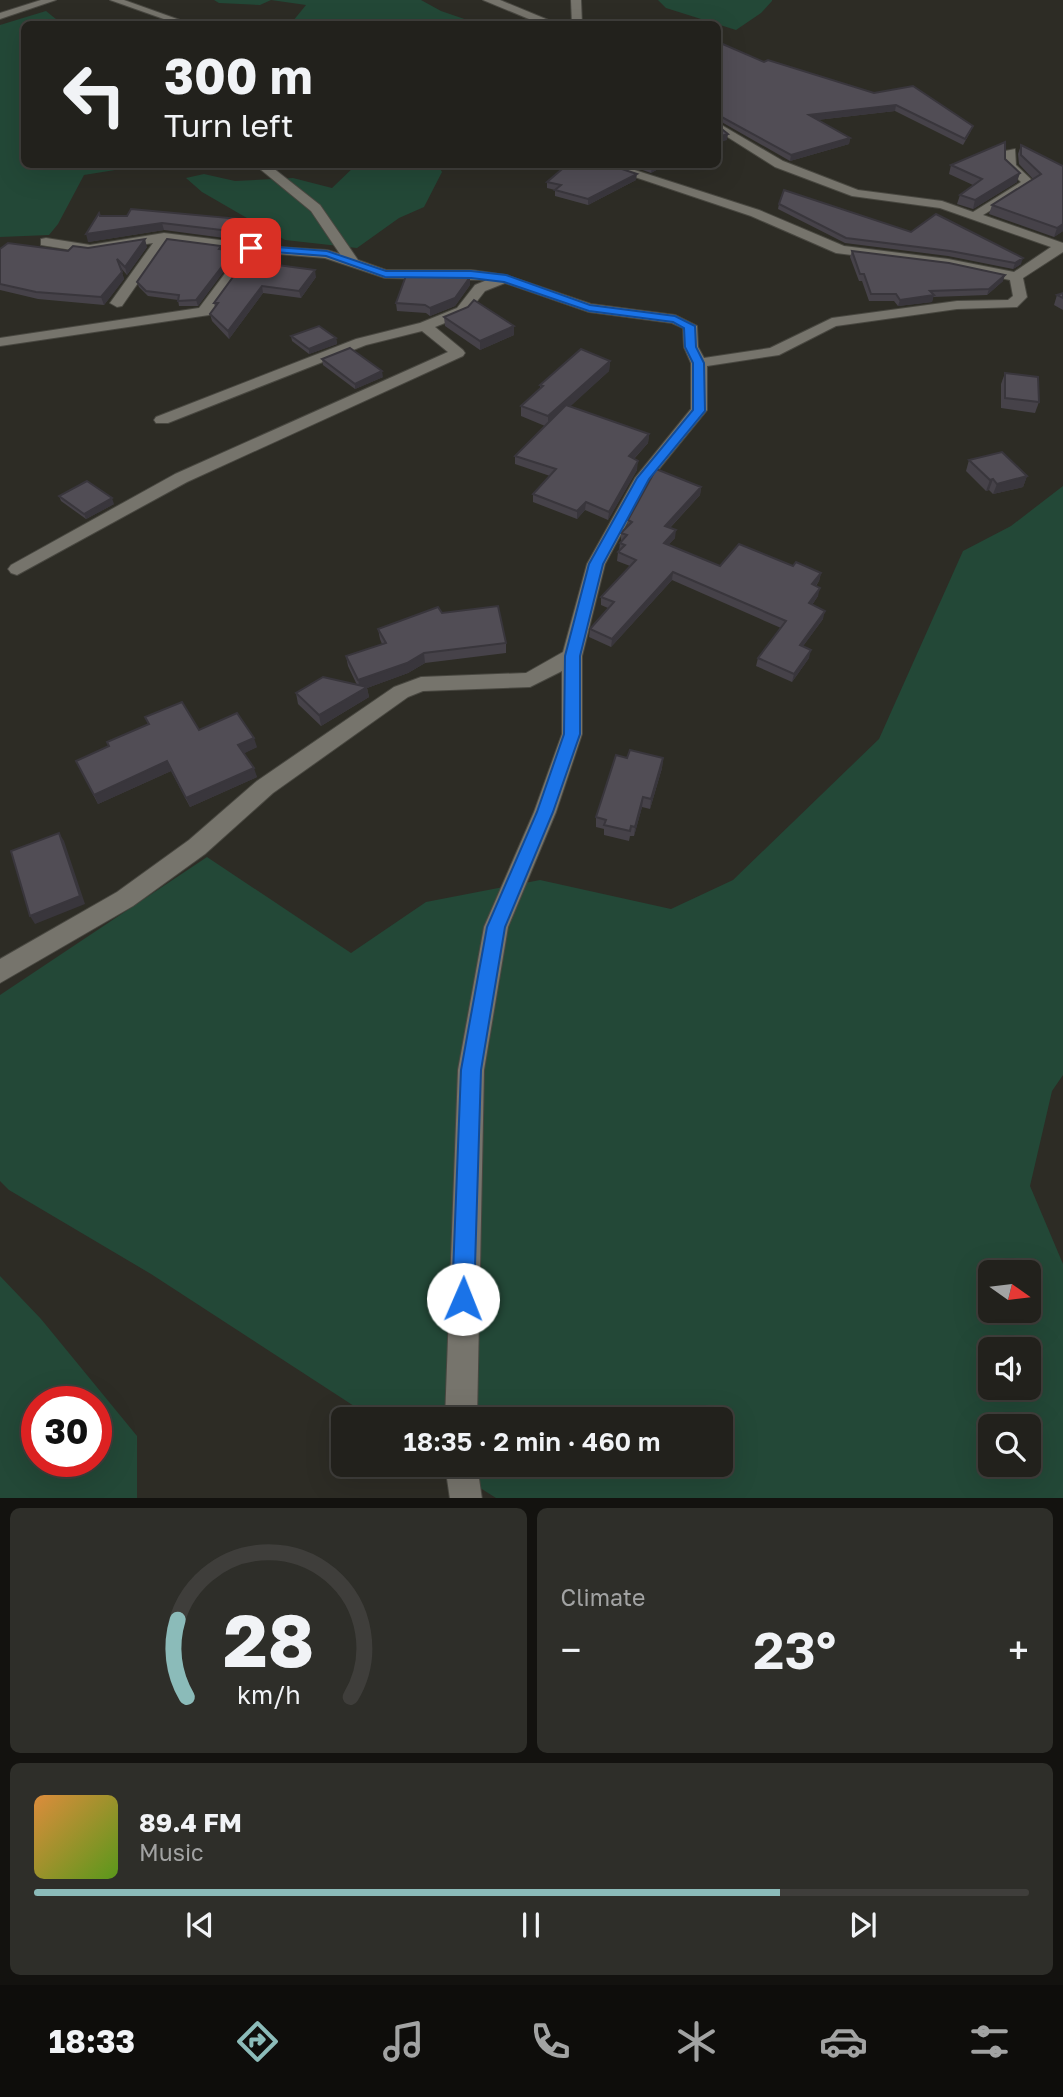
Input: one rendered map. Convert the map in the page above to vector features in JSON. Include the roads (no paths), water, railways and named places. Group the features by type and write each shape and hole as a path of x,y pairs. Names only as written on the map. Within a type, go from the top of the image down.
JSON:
{"street":[{"path":"0,16 51,0"},
{"path":"115,0 177,21"},
{"path":"488,0 509,5 522,14 544,21"},
{"path":"576,0 577,21"},
{"path":"721,127 779,164 856,192 942,205 1062,247"},
{"path":"976,216 981,210 1029,183 1010,166 1011,151"},
{"path":"265,168 316,208 351,260"},
{"path":"614,168 755,213 841,250 948,262 1016,277 1062,247"},
{"path":"117,303 164,237"},
{"path":"46,242 90,248 164,237 327,254 351,260 369,270 385,274 471,274 506,279 589,308 675,319 690,326 691,347 699,363 699,411 643,478 596,564 572,656 572,734 545,812 496,927 471,1070 461,1407"},
{"path":"0,342 204,312 251,248"},
{"path":"699,363 774,352 832,322 957,305 1012,304 1020,297 1016,277"},
{"path":"162,420 361,342 425,327 462,311 480,288 506,279"},
{"path":"17,569 181,478 458,353 425,327"},
{"path":"0,972 125,899 197,847 265,787 401,692 421,684 530,680 572,656"},
{"path":"463,1477 466,1498"}]}
